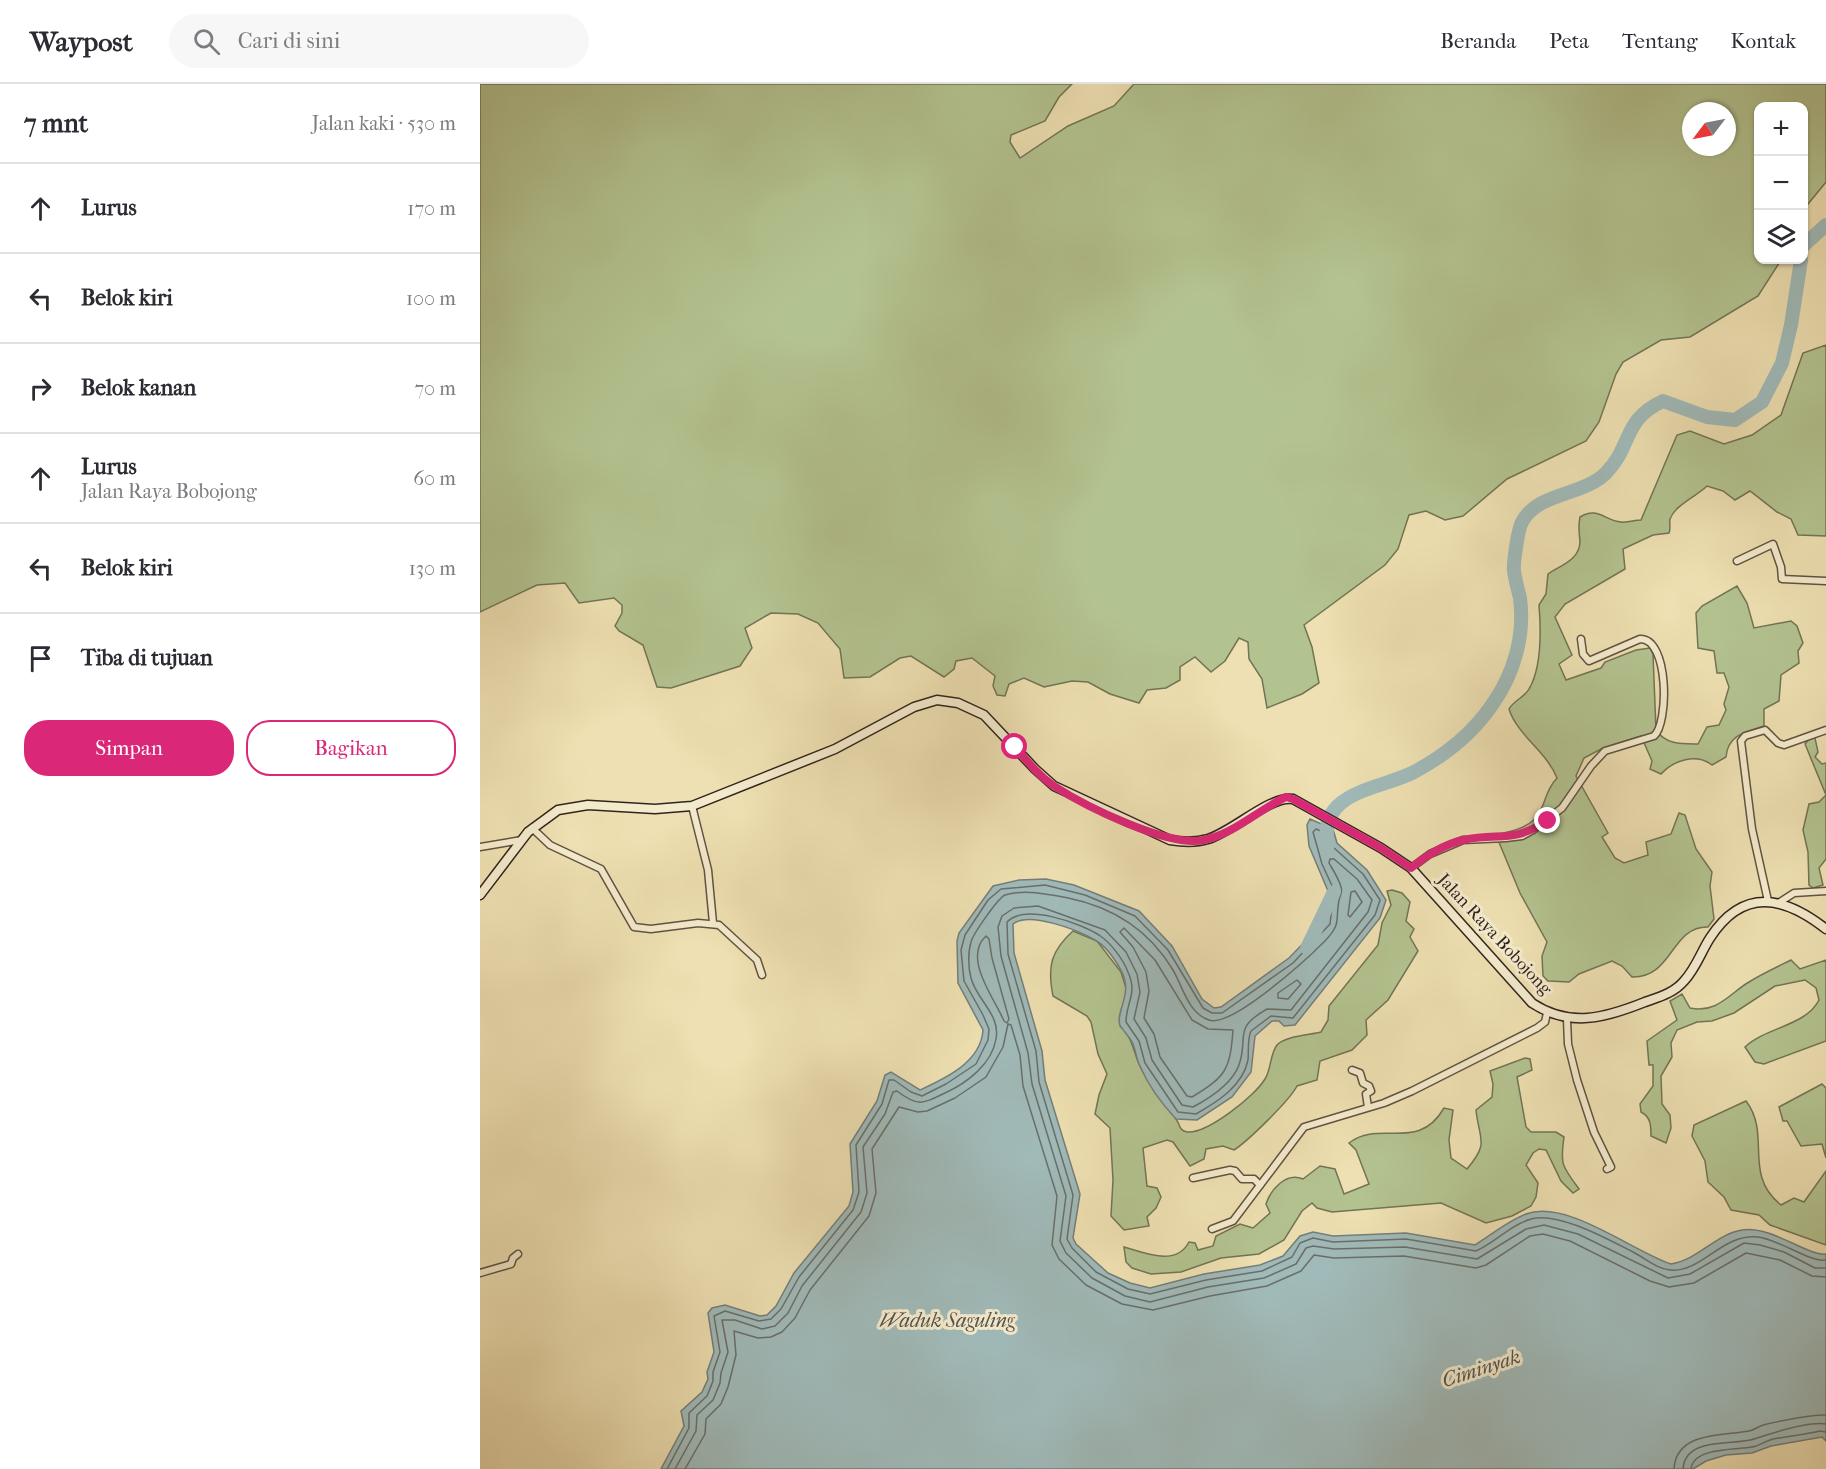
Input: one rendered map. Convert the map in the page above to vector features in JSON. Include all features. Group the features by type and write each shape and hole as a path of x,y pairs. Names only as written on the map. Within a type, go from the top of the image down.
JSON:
{"main road":[{"name":"Jalan Raya Bobojong","path":"692,806 835,749 914,707 937,700 958,703 984,716 1054,786 1170,840 1187,842 1206,840 1286,797 1304,805 1411,868 1524,994 1547,1012 1566,1018 1598,1018 1670,992 1686,979 1711,936 1730,915 1748,905 1768,901 1780,902 1826,929"},
{"path":"480,895 532,828 547,816 573,806 655,809 692,806"}],"street":[{"path":"1737,561 1773,544 1781,567 1782,579 1826,581"},
{"path":"1411,868 1430,854 1463,840 1522,836 1533,830 1562,808 1591,766 1605,751 1654,736 1659,732 1662,724 1662,673 1656,646 1648,640 1640,639 1589,661 1582,654 1581,639"},
{"path":"1768,901 1752,829 1741,741 1745,736 1765,730 1778,743 1784,745 1826,730"},
{"path":"692,806 708,870 713,923"},
{"path":"532,828 550,845 601,869 634,927 651,929 713,923 725,929 757,960 762,975"},
{"path":"480,847 522,840"},
{"path":"1780,902 1794,893 1826,891"},
{"path":"1212,1229 1233,1221 1304,1127 1412,1091 1537,1028 1545,1022 1547,1012"},
{"path":"1566,1018 1575,1072 1594,1132 1611,1167 1607,1170"},
{"path":"1352,1070 1360,1073 1363,1083 1369,1086 1371,1091 1366,1094 1368,1107"},
{"path":"1193,1178 1235,1170 1240,1178 1254,1179 1260,1185"},
{"path":"480,1273 511,1264 513,1258 518,1254"}],"green space":[{"path":"480,84 1072,84 1059,97 1045,121 1011,135 1010,142 1020,158 1068,126 1114,106 1134,84 1826,84 1826,182 1808,204 1808,102 1754,102 1754,264 1778,264 1758,296 1690,337 1661,340 1623,362 1616,374 1599,422 1586,441 1507,479 1463,516 1445,520 1426,511 1409,515 1398,549 1385,565 1304,625 1312,647 1319,683 1302,694 1267,708 1262,679 1249,659 1248,642 1239,638 1225,661 1211,672 1195,657 1180,667 1180,680 1166,688 1147,690 1139,703 1110,694 1088,682 1072,681 1044,687 1024,678 1009,684 1005,696 997,695 993,686 995,676 972,658 956,661 954,669 944,677 911,656 900,658 870,677 844,678 840,649 818,623 798,614 771,613 745,628 752,648 740,666 671,688 657,687 643,645 619,631 615,626 622,613 622,605 614,598 579,603 565,583 537,585 480,612"},
{"path":"1826,345 1826,536 1798,535 1791,519 1777,512 1750,491 1735,500 1723,491 1707,486 1681,505 1673,514 1670,519 1669,533 1653,535 1623,549 1625,569 1565,604 1555,617 1572,655 1559,664 1566,680 1601,668 1605,662 1636,650 1650,648 1653,654 1656,730 1665,739 1680,744 1698,744 1707,727 1719,725 1726,710 1724,704 1729,687 1724,673 1717,673 1714,651 1698,648 1696,613 1702,606 1737,586 1747,603 1754,628 1791,621 1797,626 1803,643 1798,651 1799,663 1781,675 1779,701 1764,709 1764,726 1750,730 1734,739 1727,750 1726,757 1712,765 1699,759 1685,760 1672,765 1661,774 1650,769 1652,761 1641,736 1603,748 1584,758 1576,776 1608,833 1602,837 1615,858 1624,863 1648,855 1646,842 1671,834 1679,813 1685,815 1696,849 1712,872 1710,886 1714,919 1708,927 1696,929 1686,935 1656,969 1646,975 1632,977 1622,966 1612,961 1579,974 1569,982 1548,981 1543,976 1542,956 1547,942 1520,893 1496,835 1531,822 1542,808 1550,787 1557,778 1546,760 1518,727 1509,709 1527,692 1536,670 1540,637 1539,605 1546,594 1548,574 1577,553 1580,541 1580,517 1597,513 1621,522 1641,520 1677,435 1690,431 1724,444 1752,435 1781,415 1803,353"},
{"path":"1811,737 1815,738 1818,752 1815,757 1822,764 1826,763 1826,795 1805,744"},
{"path":"1826,795 1826,859 1819,868 1823,885 1813,888 1809,885 1808,852 1803,830 1809,804 1819,802"},
{"path":"1387,891 1402,893 1410,902 1406,921 1414,929 1410,937 1418,951 1388,1000 1366,1020 1367,1035 1352,1050 1320,1061 1317,1080 1297,1086 1268,1120 1234,1150 1223,1146 1206,1149 1204,1159 1190,1166 1173,1142 1167,1140 1143,1148 1147,1186 1157,1188 1161,1197 1156,1208 1147,1217 1149,1226 1124,1230 1111,1216 1113,1180 1110,1128 1095,1114 1107,1074 1098,1054 1091,1022 1087,1016 1053,996 1050,976 1052,960 1060,945 1073,931 1097,941 1121,972 1127,991 1120,1026 1130,1040 1152,1087 1172,1112 1181,1129 1187,1132 1196,1131 1230,1113 1260,1086 1267,1075 1277,1045 1292,1038 1321,1032 1328,1020 1329,1006 1378,945 1382,923 1391,905"},
{"path":"1791,960 1800,969 1826,960 1826,1041 1764,1064 1755,1062 1745,1047 1754,1040 1805,1016 1813,1009 1819,1000 1816,988 1805,980 1775,986 1734,1013 1712,1021 1697,1022 1677,1030 1671,1043 1672,1057 1661,1076 1662,1104 1670,1115 1671,1128 1666,1143 1651,1136 1650,1122 1641,1112 1640,1104 1653,1086 1653,1065 1649,1065 1647,1041 1677,1020 1670,1001 1682,994 1690,1008 1708,1008 1754,979"},
{"path":"1525,1058 1530,1059 1532,1070 1517,1077 1526,1127 1531,1132 1556,1132 1564,1137 1562,1154 1564,1165 1579,1189 1573,1193 1561,1181 1546,1150 1539,1149 1533,1153 1526,1165 1538,1183 1536,1197 1531,1206 1512,1216 1486,1223 1441,1203 1332,1212 1317,1208 1312,1203 1302,1211 1284,1240 1259,1254 1221,1258 1181,1272 1151,1274 1132,1268 1126,1262 1124,1247 1150,1255 1168,1256 1183,1250 1189,1242 1195,1243 1198,1250 1213,1246 1216,1236 1240,1224 1253,1228 1270,1213 1266,1204 1280,1183 1291,1178 1303,1179 1320,1166 1335,1169 1344,1194 1369,1184 1356,1150 1349,1143 1361,1136 1411,1133 1423,1129 1434,1121 1444,1108 1453,1110 1449,1140 1451,1158 1467,1169 1479,1153 1481,1146 1476,1110 1492,1097 1493,1084 1490,1071"},
{"path":"1822,1084 1826,1088 1826,1158 1822,1144 1801,1146 1787,1121 1783,1121 1779,1107"},
{"path":"1746,1101 1757,1127 1763,1180 1769,1193 1781,1205 1794,1198 1804,1202 1826,1171 1826,1245 1770,1225 1759,1215 1731,1210 1724,1197 1708,1182 1705,1161 1692,1136 1694,1125"}],"water":[{"name":"Waduk Saguling","path":"1310,819 1333,829 1337,843 1367,870 1386,900 1380,918 1295,1025 1284,1026 1279,1021 1272,1021 1255,1036 1251,1072 1232,1097 1197,1120 1176,1119 1143,1073 1133,1044 1119,1020 1125,995 1125,980 1120,968 1107,950 1087,936 1054,923 1030,920 1013,924 1014,953 1042,1051 1045,1080 1080,1194 1073,1238 1076,1244 1108,1273 1130,1283 1150,1288 1204,1274 1260,1265 1283,1256 1300,1236 1313,1232 1333,1236 1406,1233 1475,1245 1519,1217 1542,1211 1580,1220 1671,1264 1690,1258 1733,1232 1753,1230 1765,1232 1810,1251 1826,1254 1826,1441 1822,1437 1771,1446 1752,1453 1726,1455 1706,1461 1693,1469 661,1469 684,1426 681,1411 702,1392 708,1379 707,1372 714,1352 708,1313 712,1308 725,1305 760,1316 767,1315 776,1306 794,1273 849,1206 853,1192 850,1144 877,1101 885,1075 891,1072 920,1090 960,1068 976,1051 983,1030 958,983 957,941 959,933 993,886 1019,880 1046,879 1074,885 1139,911 1172,946 1202,999 1214,1008 1221,1007 1289,958 1325,921 1328,891 1309,846 1307,825"}],"waterway":[{"path":"1808,241 1826,225"},
{"path":"1328,845 1327,827 1332,813 1342,803 1370,788 1414,772 1437,758 1458,743 1476,725 1500,693 1512,668 1519,640 1521,612 1514,561 1520,526 1529,512 1550,499 1585,486 1606,473 1615,463 1641,416 1663,401 1707,417 1735,420 1762,402 1782,363 1791,325 1800,264"},
{"path":"1307,948 1334,892"}],"route":[{"path":"1015,747 1054,786 1158,836 1180,842 1195,842 1218,836 1286,797 1381,848 1411,868 1430,854 1463,840 1522,836 1548,821"}],"water label":[{"name":"Ciminyak","path":"1481,1368"}]}
